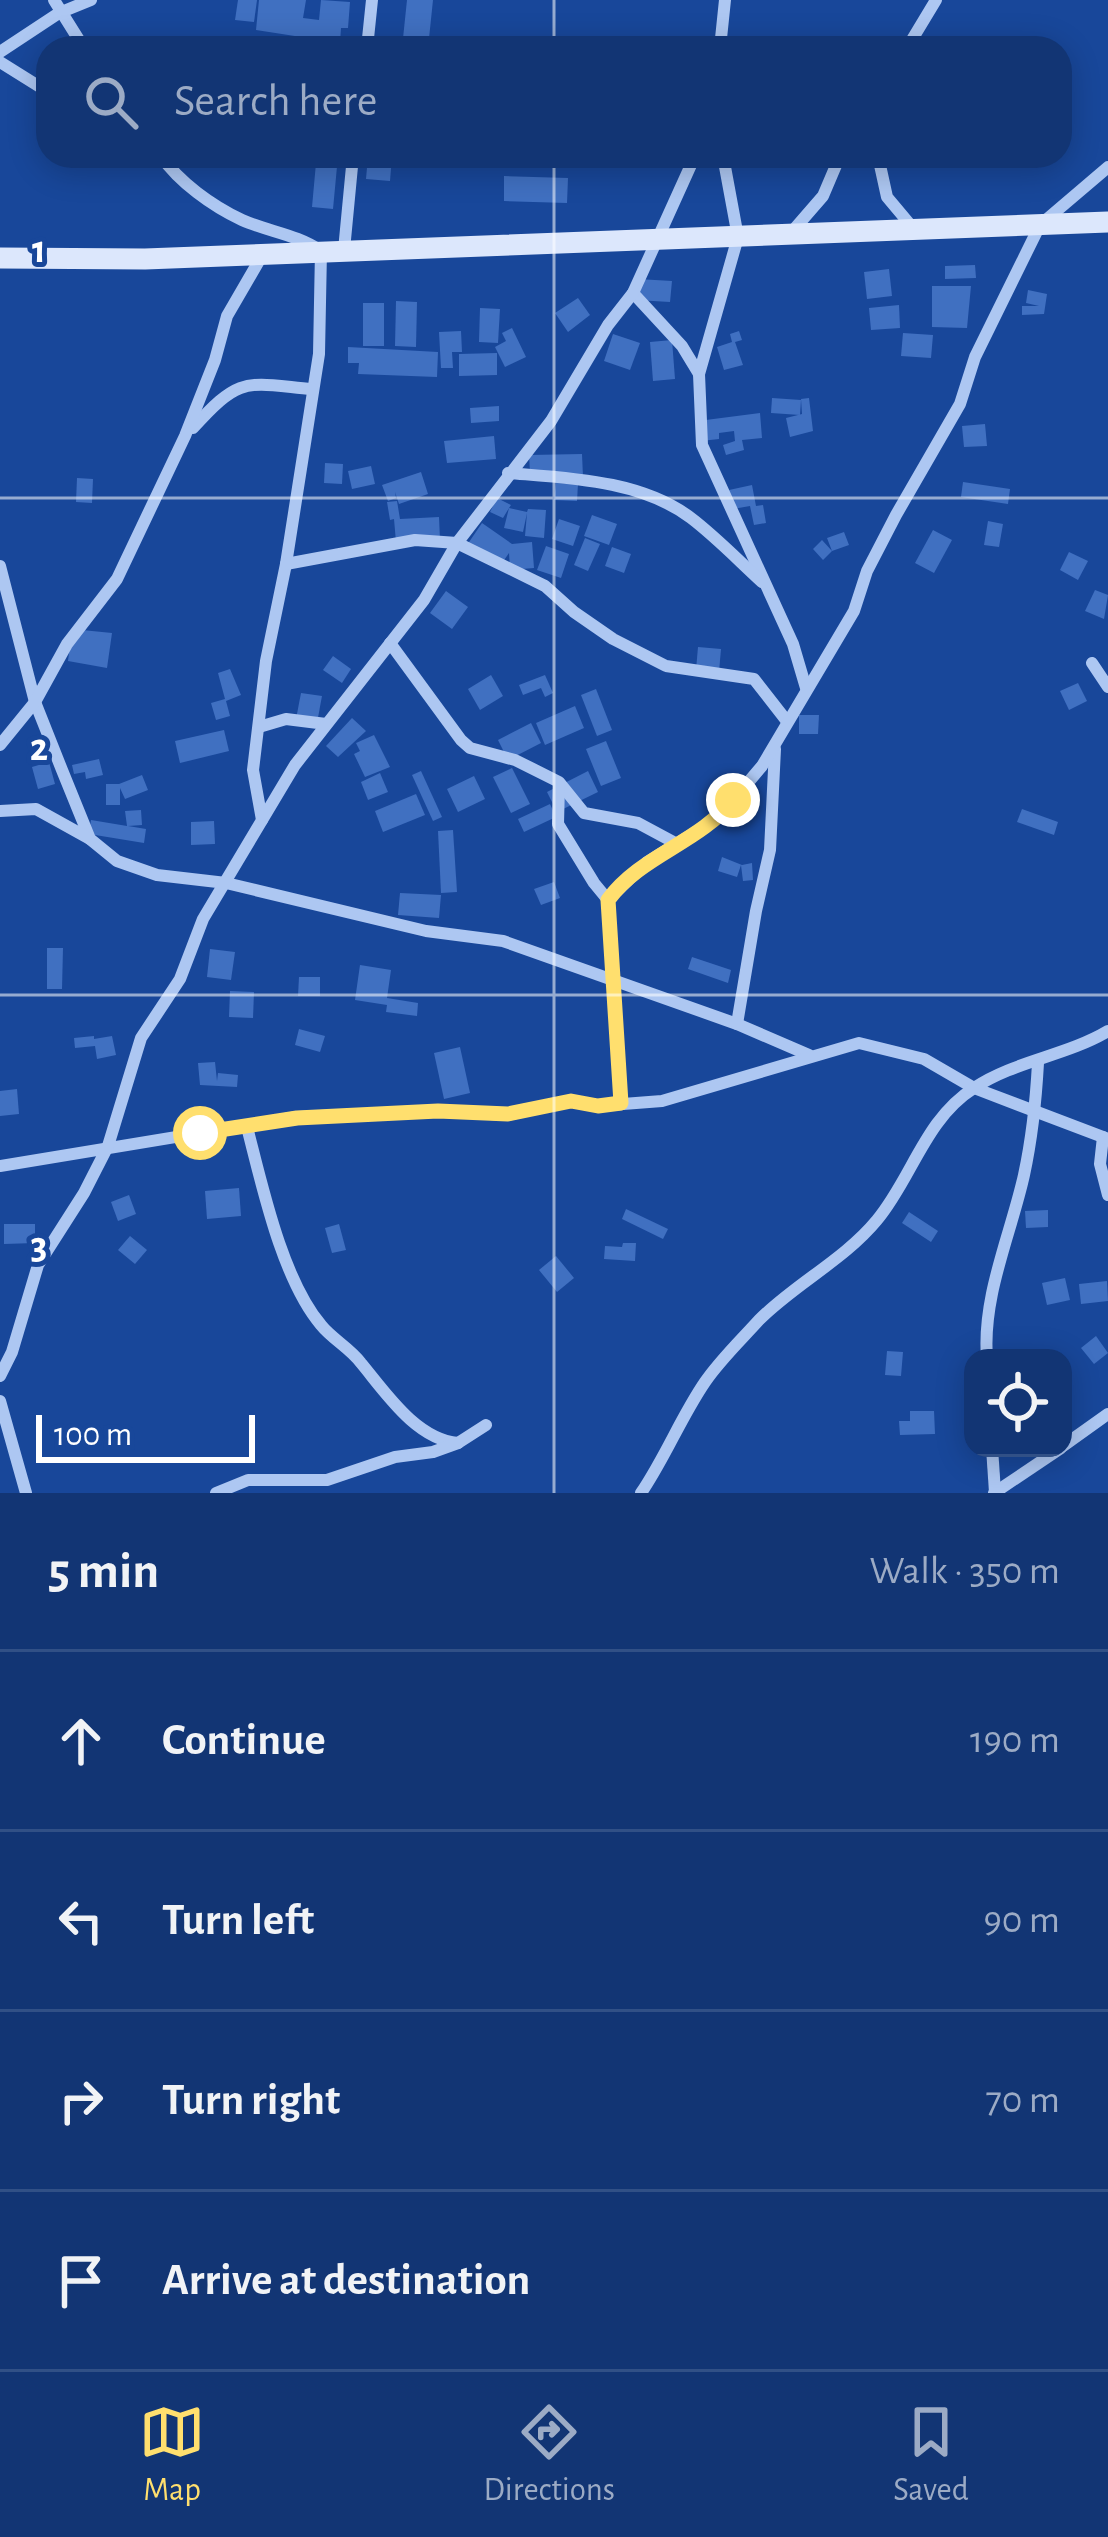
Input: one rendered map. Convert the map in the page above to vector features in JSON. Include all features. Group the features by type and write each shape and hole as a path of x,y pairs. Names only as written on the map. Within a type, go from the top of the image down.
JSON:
{"main road":[{"path":"0,258 145,259 1108,222"}],"street":[{"path":"0,52 57,7 91,0"},
{"path":"368,36 372,0"},
{"path":"721,36 725,0"},
{"path":"914,36 936,0"},
{"path":"57,7 76,36"},
{"path":"0,62 36,84"},
{"path":"608,900 647,862 718,818 762,766 854,611 867,571 960,404 975,357 1040,225 1108,167"},
{"path":"168,168 242,220 333,251"},
{"path":"262,821 253,770 266,662 350,168"},
{"path":"0,1376 44,1251 85,1193 108,1146 141,1038 180,980 203,919 295,766 424,600 457,542 551,422 608,325 633,293 691,168"},
{"path":"724,168 738,237 699,374 702,445 793,644 806,688"},
{"path":"790,234 823,196 835,168"},
{"path":"881,168 892,207 916,231"},
{"path":"0,745 35,702 67,644 117,579 185,436 227,316 262,254"},
{"path":"633,293 682,346 699,374"},
{"path":"185,436 220,398 241,386 257,382 312,389"},
{"path":"508,473 594,482 646,495 689,516 767,586"},
{"path":"286,564 415,539 457,542 545,586 613,639 666,666 754,679 786,720"},
{"path":"0,566 35,702 90,839"},
{"path":"390,643 470,748 515,760 560,782 584,813 638,824 679,844"},
{"path":"1092,663 1108,687"},
{"path":"262,699 286,719"},
{"path":"259,727 286,719 326,724"},
{"path":"737,1024 770,850 776,741"},
{"path":"560,782 558,824 608,900 621,1103"},
{"path":"0,811 36,809 90,839 117,861 157,875 226,883 426,931 503,941 737,1024 810,1055"},
{"path":"641,1493 712,1372 762,1318 840,1256 880,1216 936,1124 974,1088 1104,1036"},
{"path":"0,1166 297,1118 438,1111 508,1114 571,1101 598,1106 662,1101 860,1043 925,1059 974,1088 1105,1138 1100,1164 1108,1195"},
{"path":"988,1349 997,1280 1023,1178 1038,1063"},
{"path":"247,1126 268,1208 289,1264 322,1327 434,1438 458,1443"},
{"path":"0,1401 26,1493"},
{"path":"1072,1440 1108,1414"},
{"path":"216,1493 248,1480 327,1480 395,1457 433,1452 486,1425"},
{"path":"992,1457 994,1492"},
{"path":"994,1492 1047,1457"}],"building":[{"path":"238,0 257,0 254,22 235,20"},
{"path":"259,0 306,0 303,18 319,20 321,0 350,2 348,28 341,28 340,36 256,30"},
{"path":"407,0 433,0 429,36 403,36"},
{"path":"316,168 337,168 333,209 312,207"},
{"path":"367,168 391,168 390,181 366,179"},
{"path":"504,176 568,178 567,203 504,201"},
{"path":"975,265 976,278 945,279 945,266"},
{"path":"889,269 892,296 867,299 864,272"},
{"path":"638,279 672,281 670,302 636,300"},
{"path":"932,286 971,286 967,328 932,327"},
{"path":"1028,290 1047,294 1044,314 1022,315 1022,306 1039,306 1026,303"},
{"path":"578,298 590,315 568,332 555,313"},
{"path":"396,301 417,302 416,347 395,346"},
{"path":"363,303 384,303 384,346 363,346"},
{"path":"899,305 900,328 871,330 869,308"},
{"path":"480,308 500,309 498,343 479,342"},
{"path":"512,328 526,357 505,367 495,347 506,341 502,333"},
{"path":"461,331 462,352 452,352 453,368 441,368 439,332"},
{"path":"739,331 742,340 735,342 743,365 724,370 717,347 732,342 730,334"},
{"path":"903,333 933,335 931,358 901,356"},
{"path":"613,334 640,343 630,370 604,361"},
{"path":"672,340 675,379 653,381 650,342"},
{"path":"348,347 438,352 437,377 358,374 359,363 348,363"},
{"path":"497,353 497,375 459,376 459,354"},
{"path":"772,398 801,400 800,415 771,413"},
{"path":"809,398 813,431 790,437 786,418 802,414 801,399"},
{"path":"499,406 499,421 471,423 470,408"},
{"path":"760,413 762,438 742,440 744,450 726,455 723,445 735,441 734,431 701,441 698,421"},
{"path":"985,424 987,446 964,447 962,426"},
{"path":"494,436 496,459 447,463 444,441"},
{"path":"582,454 583,477 530,472 529,455"},
{"path":"325,463 343,464 342,484 324,483"},
{"path":"371,466 375,484 352,489 348,471"},
{"path":"421,472 428,494 399,504 395,492 396,498 388,501 382,485"},
{"path":"77,478 93,479 92,503 76,502"},
{"path":"963,482 1010,489 1008,504 961,497"},
{"path":"556,483 578,484 577,501 554,500"},
{"path":"752,485 766,523 754,525 750,506 733,509 729,490"},
{"path":"497,498 511,505 503,518 490,512"},
{"path":"397,501 400,519 439,517 440,540 396,542 387,502"},
{"path":"509,508 546,510 544,538 525,536 527,513 523,532 504,528"},
{"path":"592,515 617,524 609,545 584,536"},
{"path":"559,519 580,526 573,546 552,539"},
{"path":"988,521 1003,524 999,547 984,545"},
{"path":"482,523 512,544 532,542 534,568 510,570 509,553 500,566 467,545"},
{"path":"933,530 952,540 934,573 915,563"},
{"path":"844,532 849,545 832,551 827,538"},
{"path":"585,538 600,544 588,571 574,565"},
{"path":"822,540 832,551 823,560 813,549"},
{"path":"546,546 569,554 561,578 537,570"},
{"path":"612,547 631,554 624,573 605,566"},
{"path":"1069,552 1088,561 1078,580 1060,570"},
{"path":"1095,590 1108,595 1104,619 1085,611"},
{"path":"446,591 468,607 452,629 430,613"},
{"path":"72,629 112,633 107,668 68,661"},
{"path":"698,647 721,649 719,672 696,670"},
{"path":"333,656 351,669 342,683 323,670"},
{"path":"230,669 241,695 226,701 230,716 216,720 211,703 225,699 218,673"},
{"path":"491,675 503,696 480,710 468,689"},
{"path":"545,675 553,693 545,697 541,688 523,695 519,685"},
{"path":"1078,683 1087,701 1069,710 1060,691"},
{"path":"596,689 612,730 597,736 581,695"},
{"path":"301,693 322,696 317,723 296,719"},
{"path":"575,706 584,728 545,745 536,723"},
{"path":"799,715 819,715 818,734 799,734"},
{"path":"352,718 366,731 338,757 326,746"},
{"path":"531,723 541,743 508,760 498,740"},
{"path":"224,730 229,751 180,763 175,741"},
{"path":"374,735 390,767 365,777 354,754 360,751 356,743"},
{"path":"606,741 621,778 601,786 586,749"},
{"path":"99,759 103,775 86,779 85,772 74,774 72,765"},
{"path":"49,762 55,784 38,789 32,767"},
{"path":"512,768 530,804 511,813 493,777"},
{"path":"421,771 442,817 433,821 412,775"},
{"path":"588,771 598,792 557,812 547,792"},
{"path":"380,773 388,792 368,800 361,782"},
{"path":"142,775 148,790 125,799 120,788 120,805 106,805 106,784"},
{"path":"474,776 485,799 458,812 447,789"},
{"path":"416,794 425,815 383,832 375,811"},
{"path":"550,804 556,817 524,832 518,819"},
{"path":"1022,809 1058,822 1054,835 1017,822"},
{"path":"141,810 142,825 128,826 146,829 144,843 89,834 91,820 127,826 125,811"},
{"path":"214,821 215,844 191,845 191,822"},
{"path":"453,830 457,892 441,893 438,831"},
{"path":"722,857 742,865 752,863 753,880 743,881 741,865 737,877 718,871"},
{"path":"554,882 560,898 541,905 534,889"},
{"path":"400,893 441,895 439,918 398,915"},
{"path":"47,948 63,948 62,989 47,989"},
{"path":"210,949 235,952 231,980 207,977"},
{"path":"692,957 731,970 728,983 688,969"},
{"path":"360,965 391,970 387,998 418,1003 417,1016 386,1012 387,1005 355,1000"},
{"path":"299,977 320,977 320,996 298,996"},
{"path":"230,991 254,992 253,1018 229,1017"},
{"path":"299,1029 325,1036 320,1052 295,1045"},
{"path":"112,1036 116,1055 97,1059 95,1046 75,1048 74,1038"},
{"path":"460,1047 470,1093 444,1099 434,1053"},
{"path":"215,1062 217,1081 218,1073 238,1075 237,1087 200,1085 198,1063"},
{"path":"17,1089 19,1114 0,1116 0,1091"},
{"path":"239,1188 241,1216 207,1219 205,1191"},
{"path":"129,1195 136,1214 118,1221 111,1202"},
{"path":"626,1209 668,1229 663,1239 622,1219"},
{"path":"1048,1210 1048,1227 1026,1228 1025,1211"},
{"path":"909,1212 938,1231 931,1242 902,1223"},
{"path":"4,1224 35,1224 35,1243 4,1244"},
{"path":"339,1224 346,1250 332,1253 325,1228"},
{"path":"130,1236 147,1250 135,1264 118,1250"},
{"path":"636,1243 635,1261 604,1259 605,1246 622,1247"},
{"path":"556,1256 574,1278 557,1292 539,1270"},
{"path":"1065,1278 1070,1300 1047,1305 1042,1283"},
{"path":"1107,1281 1108,1301 1081,1304 1079,1284"},
{"path":"1096,1336 1108,1353 1094,1364 1081,1348"},
{"path":"887,1351 903,1352 901,1376 885,1375"},
{"path":"910,1411 934,1411 935,1434 900,1435 899,1421 910,1421"}],"route":[{"path":"200,1133 297,1118 438,1111 508,1114 571,1101 598,1106 621,1103 608,900 647,862 718,818 733,800"}]}
